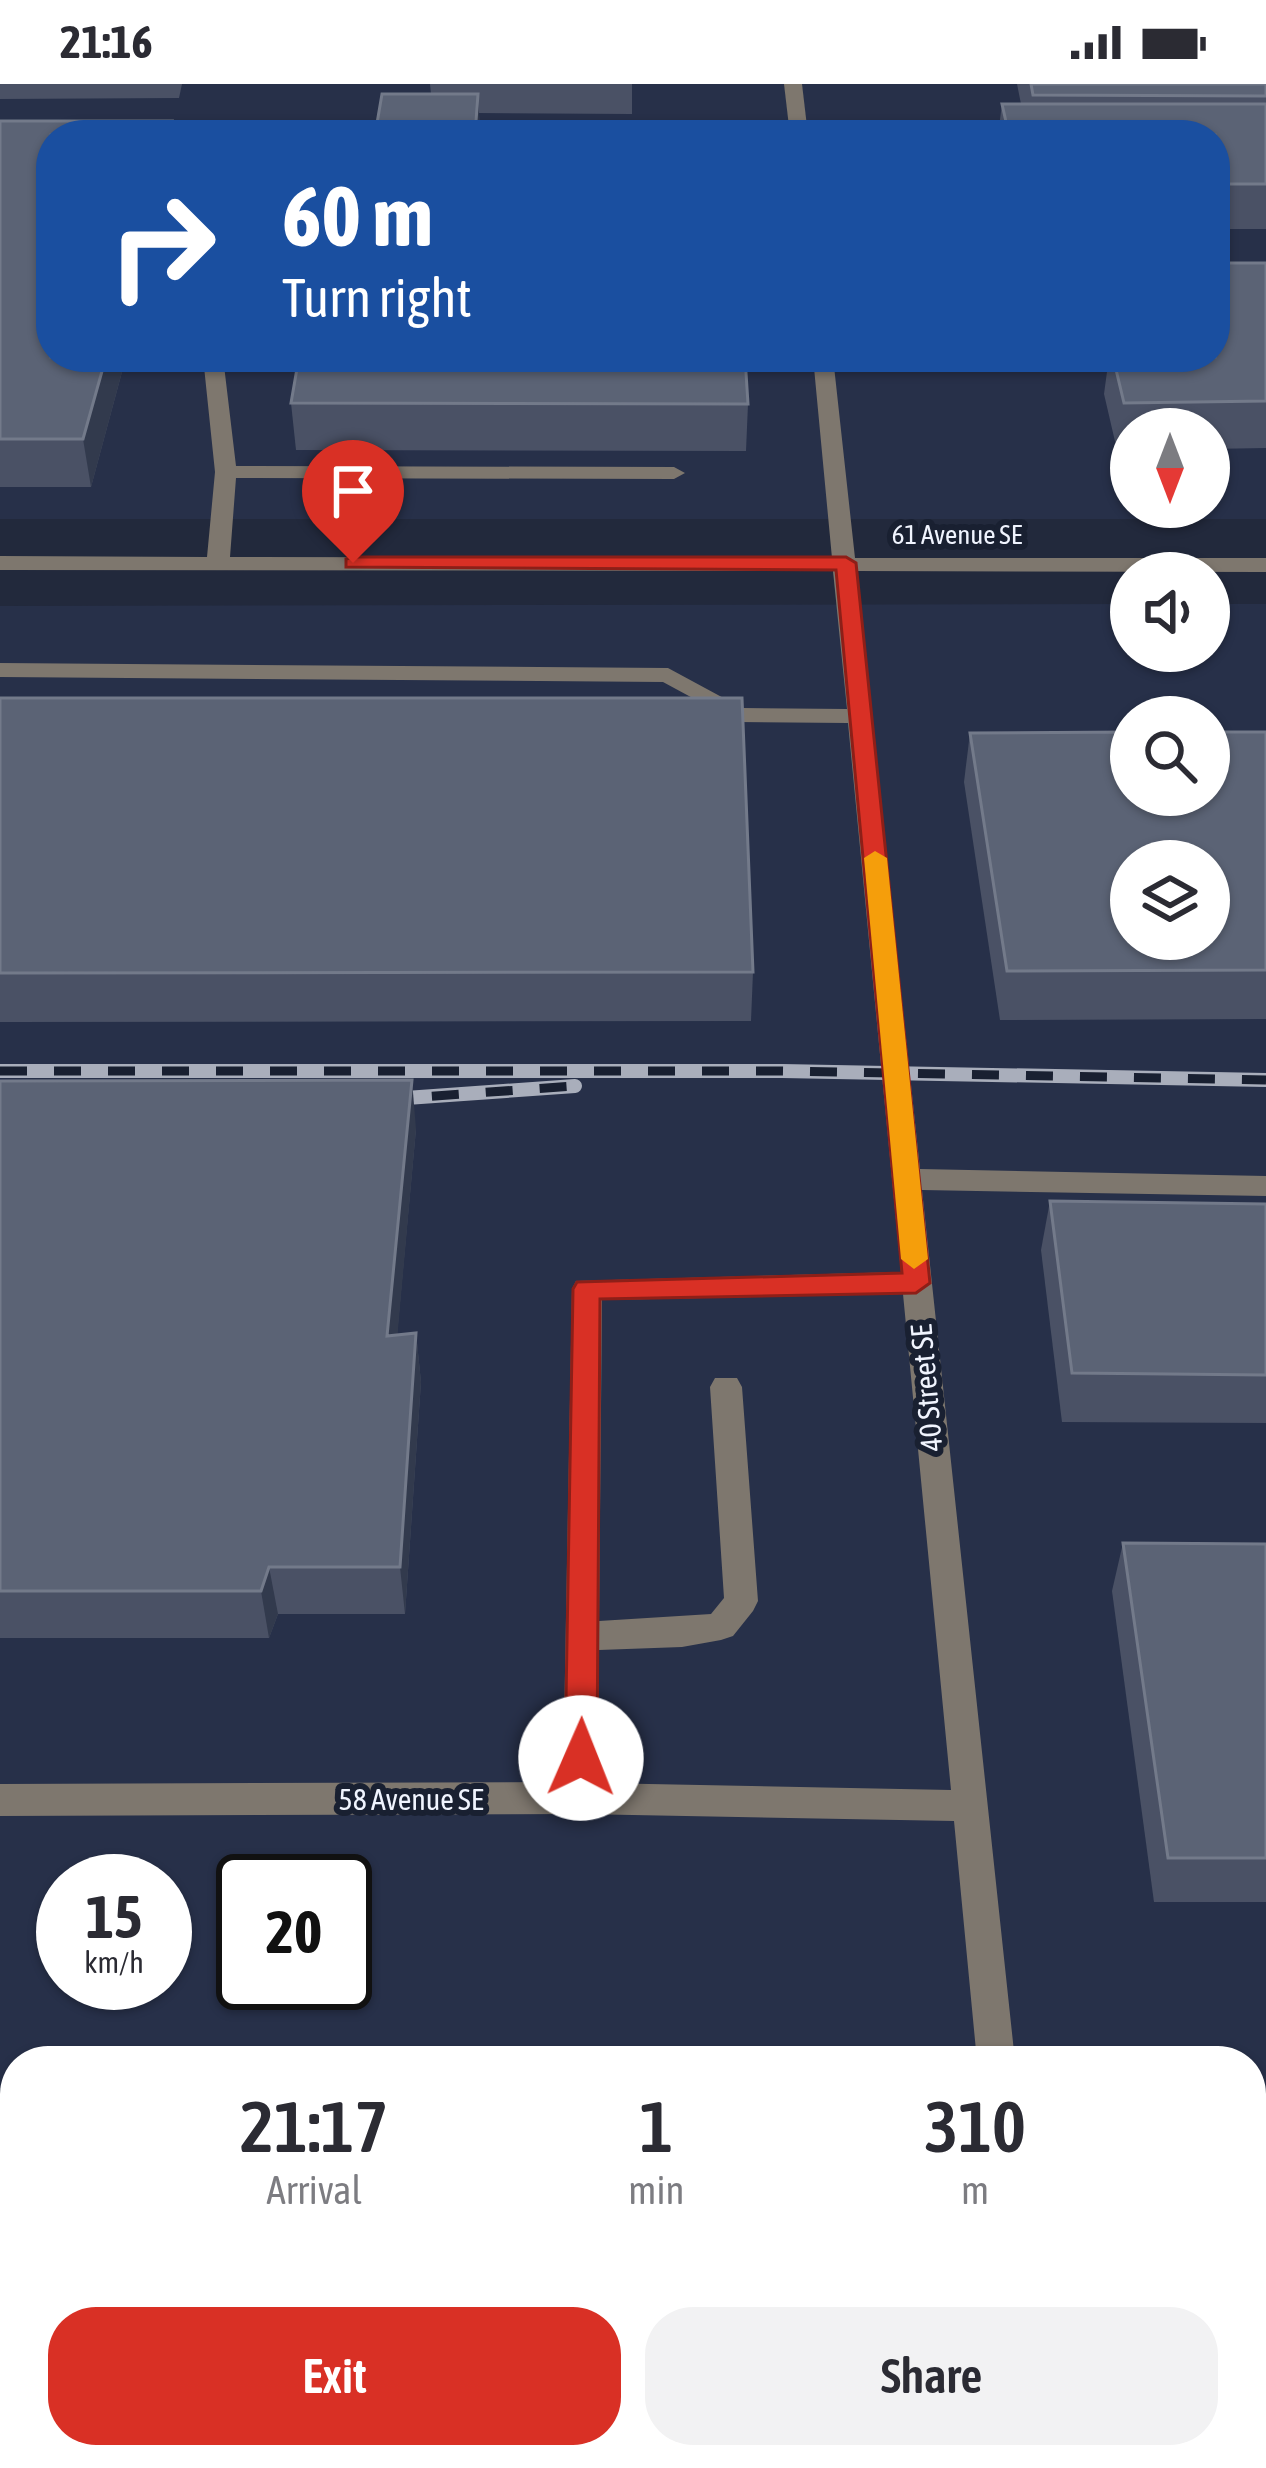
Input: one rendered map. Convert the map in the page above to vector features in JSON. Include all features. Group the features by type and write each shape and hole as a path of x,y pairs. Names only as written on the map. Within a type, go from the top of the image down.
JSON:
{"street":[{"path":"794,84 798,120"},
{"path":"215,372 226,472 218,563"},
{"name":"40 Street SE","path":"825,372 994,2046"},
{"path":"226,472 674,473"},
{"name":"61 Avenue SE","path":"0,563 1266,565"},
{"path":"0,670 668,675 737,715 861,716"},
{"path":"908,1179 1266,1186"},
{"path":"580,1798 587,1289 916,1283"},
{"path":"583,1636 682,1634 721,1626 741,1600 726,1388"},
{"name":"58 Avenue SE","path":"0,1801 580,1798 967,1805"}],"shaded area":[{"path":"0,84 1266,84 1266,519 1230,519 1230,408 1110,408 1110,519 0,519"},
{"path":"1110,604 1110,672 1230,672 1230,604 1266,604 1266,2046 0,2046 0,606"}],"building":[{"path":"1031,84 1266,84 1266,96 1033,95"},
{"path":"382,94 478,94 476,120 378,120"},
{"path":"1002,104 1266,104 1266,184 1230,184 1230,120 1006,120"},
{"path":"0,121 36,121 36,372 102,372 83,439 0,439"},
{"path":"1230,263 1266,263 1266,401 1124,403 1117,372 1230,372"},
{"path":"296,372 746,372 748,404 291,403"},
{"path":"0,698 742,698 753,972 0,973"},
{"path":"1110,732 1110,816 1230,816 1230,732 1266,732 1266,970 1007,971 970,733"},
{"path":"412,1080 387,1336 416,1333 400,1567 269,1567 261,1591 0,1591 0,1081"},
{"path":"1050,1201 1266,1204 1266,1375 1072,1373"},
{"path":"1123,1543 1266,1544 1266,1858 1168,1858"}],"railway":[{"path":"0,1071 782,1071 1266,1080"},
{"path":"378,1100 575,1086"}],"slow traffic":[{"path":"875,858 914,1259"}],"route":[{"path":"353,563 846,563 916,1283 587,1289 581,1758"}]}
